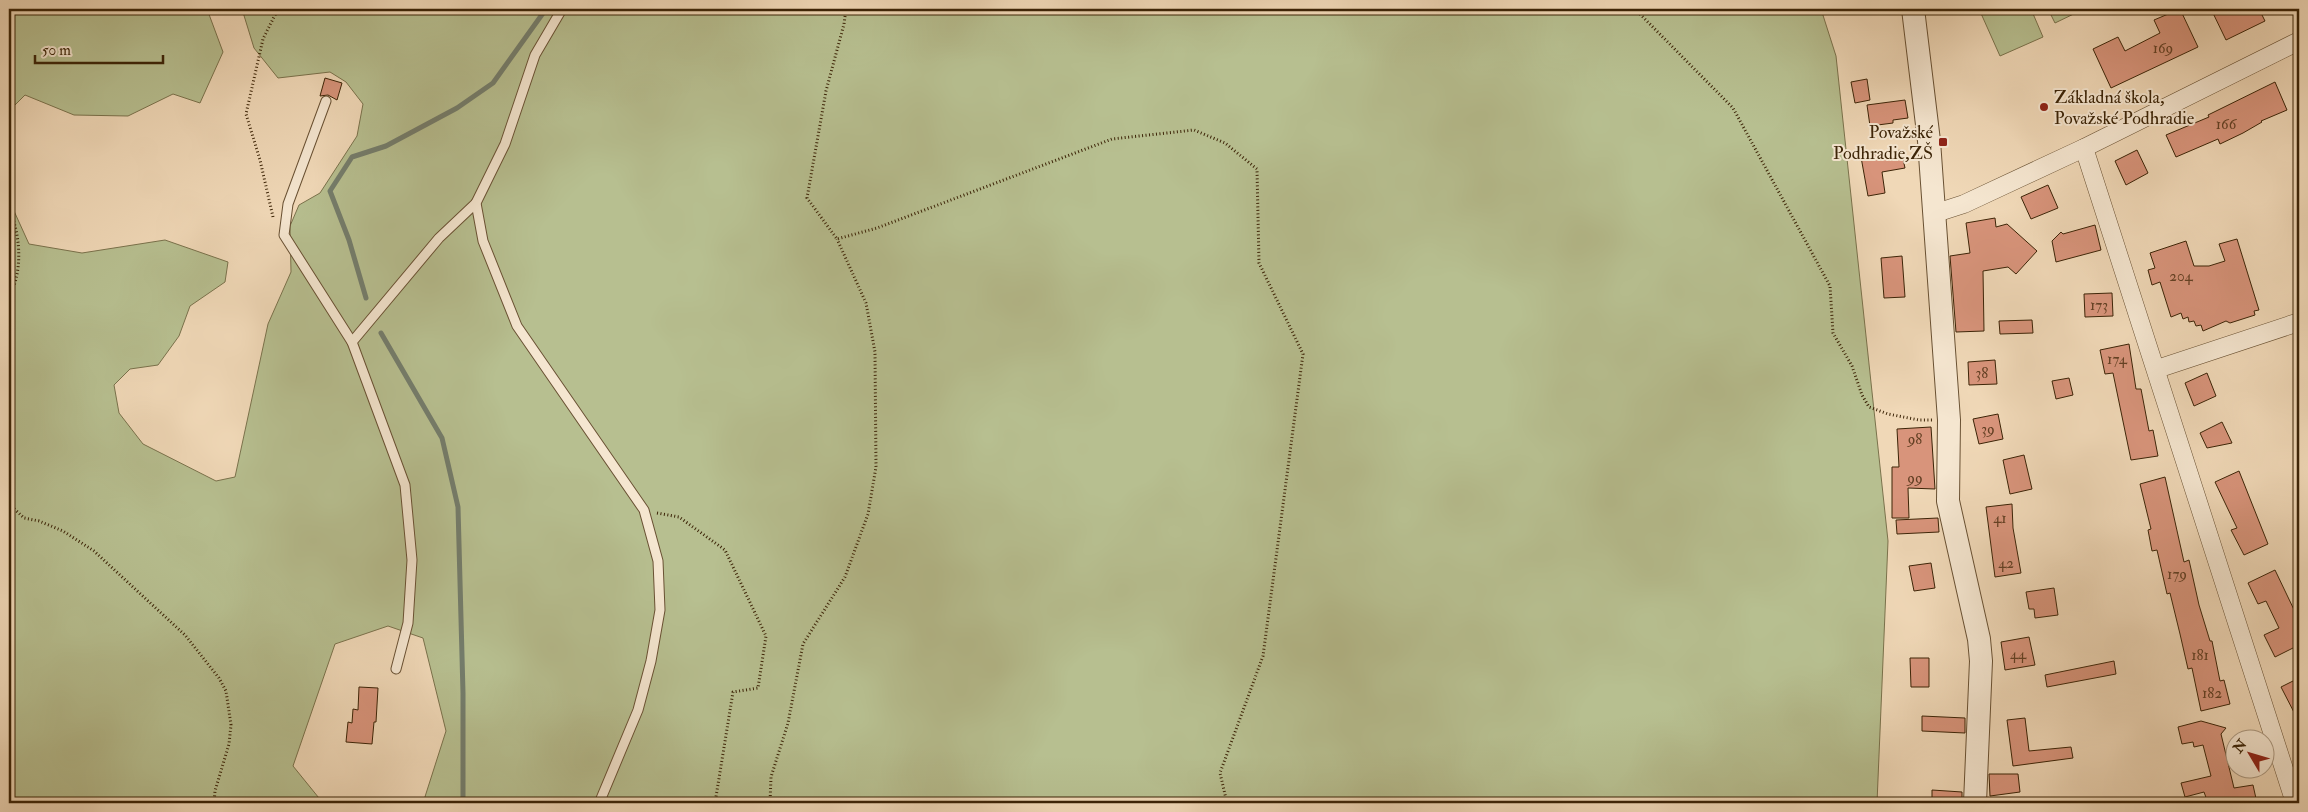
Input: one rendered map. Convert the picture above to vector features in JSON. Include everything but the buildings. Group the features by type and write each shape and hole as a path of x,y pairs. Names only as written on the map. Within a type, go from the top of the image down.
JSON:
{"street":[{"path":"1913,9 1929,141 1949,420 1948,501 1975,616 1981,661 1975,803"},
{"path":"1933,214 1964,204 2084,148 2299,41"},
{"path":"2084,148 2157,369 2295,803"},
{"path":"2157,369 2299,322"}],"lane":[{"path":"352,342 439,238 476,203 506,144 536,55 562,9"},
{"path":"326,101 288,204 284,235 352,342 405,485 412,560 408,623 396,669"},
{"path":"476,203 483,241 517,326 644,510 658,561 660,610 651,661 638,710 600,801"}],"path":[{"path":"278,9 263,39 246,114 260,160 273,216 284,235"},
{"path":"770,803 771,777 788,723 804,644 845,577 868,514 876,467 876,352 866,303 837,239 807,198 826,91 844,24 846,9"},
{"path":"1635,9 1733,108 1830,286 1833,333 1852,366 1862,395 1869,407 1888,414 1919,420 1949,420"},
{"path":"837,239 877,228 1112,139 1194,130 1225,143 1256,170 1259,264 1303,354 1263,656 1220,773 1227,803"},
{"path":"9,208 20,254 13,290 9,298"},
{"path":"9,504 24,518 39,521 62,531 94,551 185,635 219,678 226,692 231,726 229,744 215,791 214,803"},
{"path":"644,510 679,517 725,550 766,636 758,688 733,692 715,803"}],"green space":[{"path":"9,9 207,9 223,52 200,103 173,94 128,116 74,115 25,95 9,111"},
{"path":"242,9 1821,9 1836,56 1888,541 1877,803 423,803 446,731 423,638 388,626 335,644 293,766 323,803 9,803 9,200 29,244 82,253 165,240 228,262 225,282 190,306 179,336 158,365 130,369 114,385 119,413 143,444 216,481 235,477 268,324 291,272 290,226 299,205 320,193 357,136 363,104 346,82 330,72 278,78 254,48"},
{"path":"1979,9 2031,9 2043,37 2000,56"},
{"path":"2048,9 2084,9 2055,23"}],"waterway":[{"path":"366,298 349,240 330,191 352,157 386,146 457,108 493,83 546,9"},
{"path":"381,333 442,438 458,507 463,693 463,803"}],"place":[{"name":"Základná škola, Považské Podhradie","path":"2044,107"},
{"name":"Považské Podhradie,ZŠ","path":"1943,142"}]}
